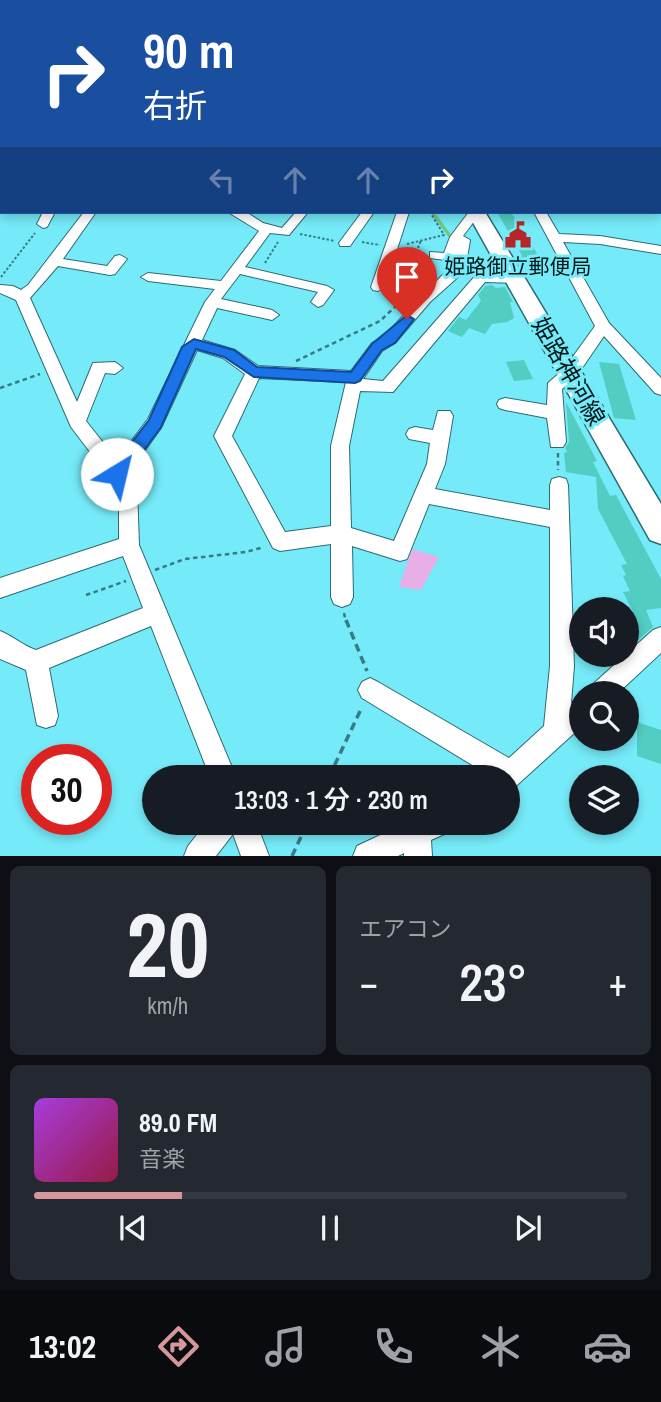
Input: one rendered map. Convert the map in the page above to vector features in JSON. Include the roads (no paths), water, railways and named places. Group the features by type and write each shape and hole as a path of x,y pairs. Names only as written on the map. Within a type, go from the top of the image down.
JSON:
{"main road":[{"name":"姫路神河線","path":"477,214 661,531"}],"street":[{"path":"22,297 38,286 77,226 88,214"},
{"path":"245,214 267,229 285,232 300,214"},
{"path":"345,243 367,214"},
{"path":"378,287 402,214"},
{"path":"435,255 449,258 456,237 474,214"},
{"path":"541,214 603,326 661,389"},
{"path":"117,474 155,423 189,347 194,343 222,285 267,229"},
{"path":"557,239 600,240 661,250"},
{"path":"342,597 340,446 354,381 377,347 390,339 425,299 453,274 459,265 464,240"},
{"path":"56,262 110,271 120,259"},
{"path":"234,269 327,290 318,302"},
{"path":"148,277 222,285"},
{"path":"194,343 229,354 262,372 354,381 387,388 481,278 515,279"},
{"path":"0,289 8,289 22,297 77,422 128,488 129,545 218,765"},
{"path":"212,302 272,315"},
{"path":"557,442 554,387 570,373 603,326"},
{"path":"77,422 99,367 115,368"},
{"path":"262,372 223,436 281,542 341,534 400,552 436,464 444,416"},
{"path":"505,404 555,413"},
{"path":"415,434 440,438"},
{"path":"556,734 562,666 559,485"},
{"path":"424,495 558,520"},
{"path":"0,588 129,545"},
{"path":"0,642 8,651 36,662 157,614"},
{"path":"613,681 661,638"},
{"path":"36,662 46,716"},
{"path":"370,690 491,765"},
{"path":"520,766 569,722"},
{"path":"198,856 215,835"},
{"path":"247,835 256,856"},
{"path":"367,856 425,844"}],"waterway":[{"path":"434,214 450,236"}],"place":[{"name":"姫路御立郵便局","path":"518,235"}]}
